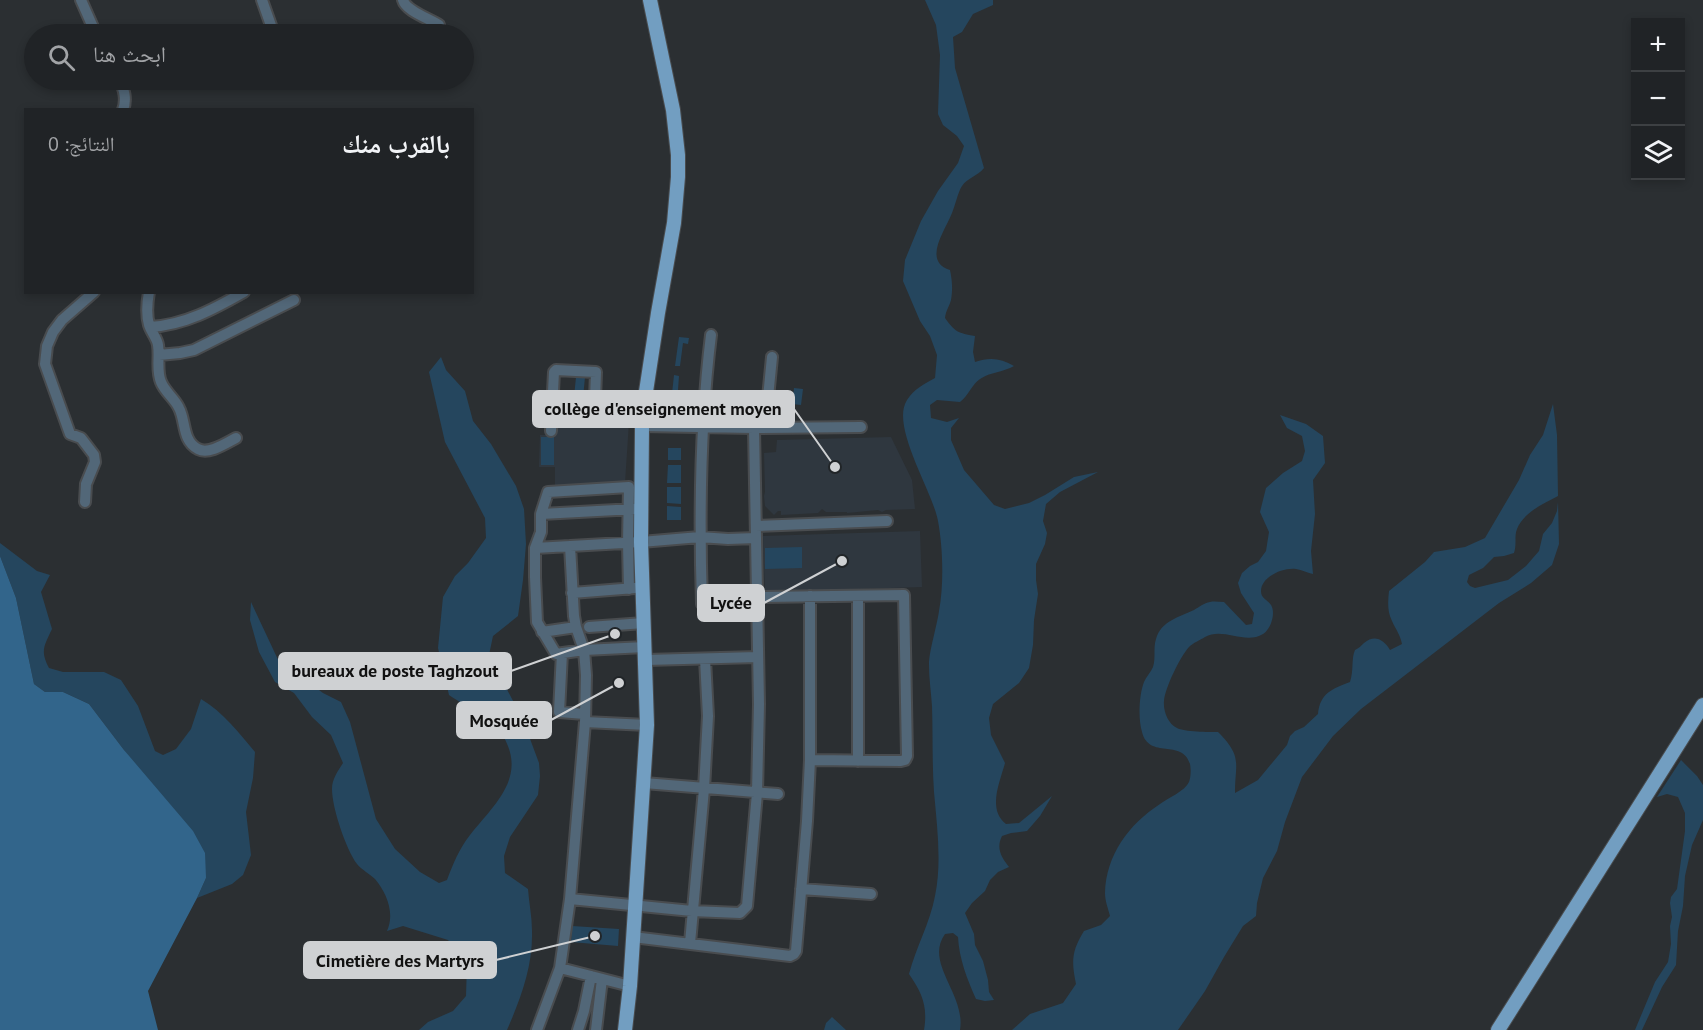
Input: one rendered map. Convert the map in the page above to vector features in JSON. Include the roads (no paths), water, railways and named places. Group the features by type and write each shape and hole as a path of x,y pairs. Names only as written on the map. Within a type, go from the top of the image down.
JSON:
{"main road":[{"path":"625,1030 636,905 647,725 644,623 636,588 635,509 644,403 674,223 678,177 673,110 650,0"},
{"path":"1498,1030 1703,705"}],"street":[{"path":"81,0 92,24"},
{"path":"262,0 270,24"},
{"path":"403,0 404,5 409,9 437,24"},
{"path":"124,108 125,90"},
{"path":"85,502 86,484 95,462 94,455 81,438 70,434 45,364 47,346 53,332 62,320 92,294"},
{"path":"149,294 147,310 150,327 158,342 158,370 162,383 181,410 184,432 195,447 201,451 214,449 236,438"},
{"path":"150,327 167,326 189,320 240,294"},
{"path":"159,355 194,350 294,300"},
{"path":"702,604 700,537 702,427 711,335"},
{"path":"570,899 692,911 740,913 747,906 758,793 756,526 759,428 772,357"},
{"path":"551,431 554,372 556,370 596,372 595,400 644,403"},
{"path":"642,426 861,427"},
{"path":"541,514 635,509 629,487 548,492 541,514 541,532 535,548 537,622 556,654 584,650 705,659 758,657"},
{"path":"756,526 887,521"},
{"path":"535,548 700,537 756,538"},
{"path":"537,1030 560,968 570,899 585,718 584,650 576,627 570,546"},
{"path":"573,593 636,588"},
{"path":"633,937 790,956 794,954 810,760 810,596"},
{"path":"858,596 858,761"},
{"path":"758,597 904,596 907,756 905,760 810,760"},
{"path":"589,627 644,623"},
{"path":"542,632 576,627"},
{"path":"562,653 559,712 585,718 647,725"},
{"path":"690,944 708,716 705,659"},
{"path":"644,783 778,794"},
{"path":"801,889 871,894"},
{"path":"560,968 630,986"},
{"path":"578,1030 596,977"},
{"path":"596,977 596,1030"}],"place":[{"name":"collège d'enseignement moyen","path":"835,467"},
{"name":"Lycée","path":"842,561"},
{"name":"bureaux de poste Taghzout","path":"615,634"},
{"name":"Mosquée","path":"619,683"},
{"name":"Cimetière des Martyrs","path":"595,936"}]}
